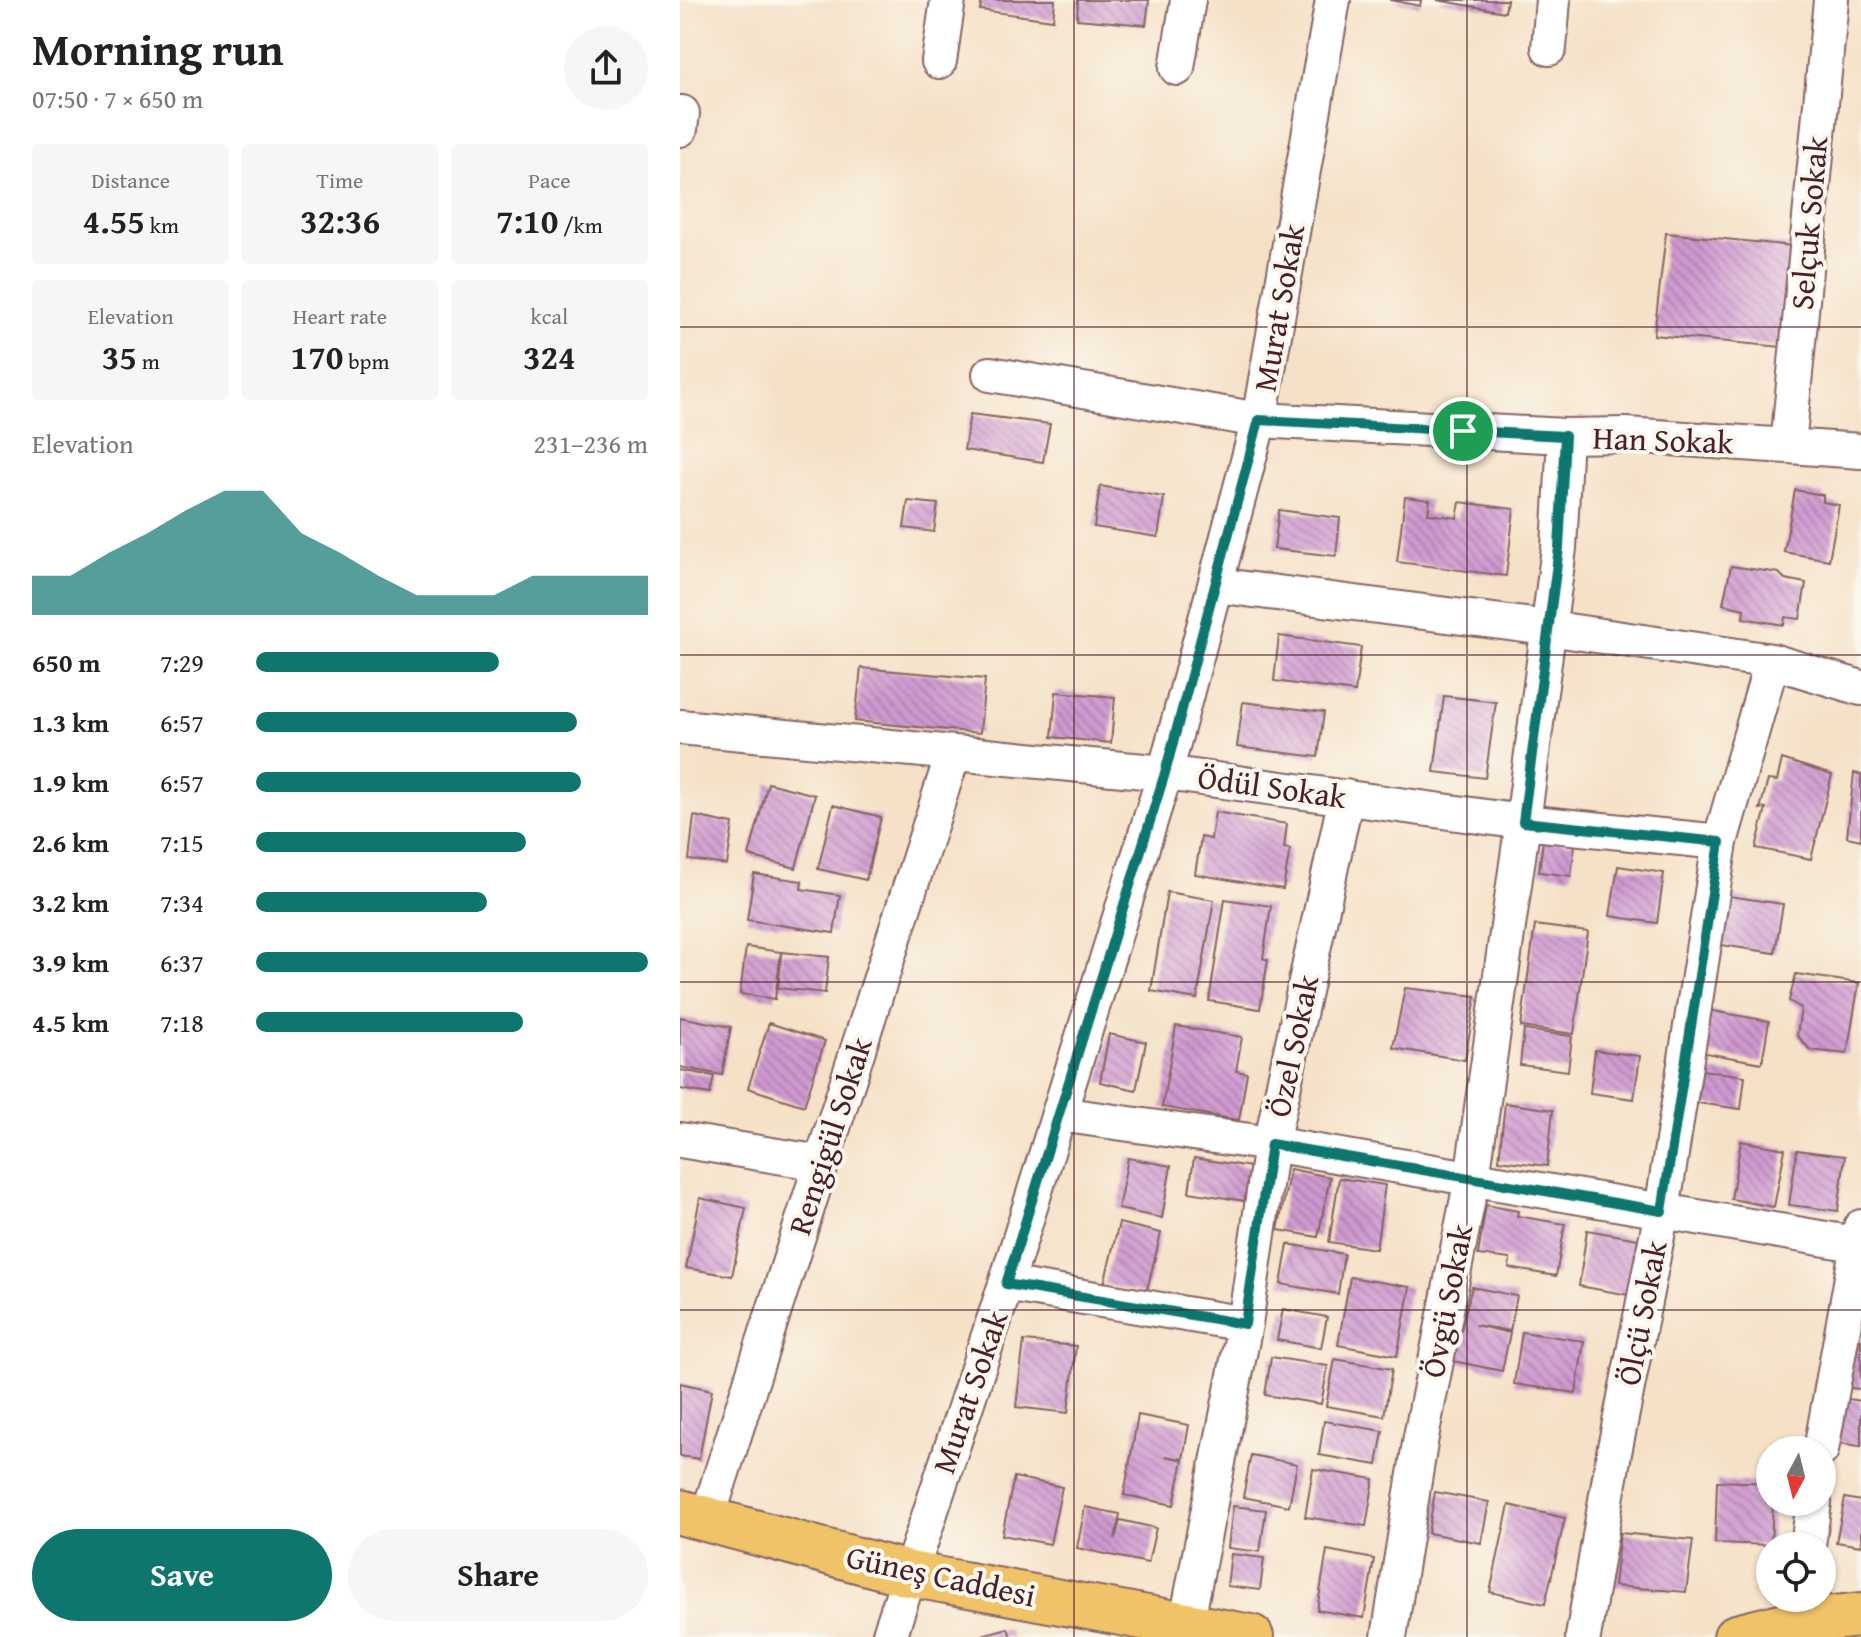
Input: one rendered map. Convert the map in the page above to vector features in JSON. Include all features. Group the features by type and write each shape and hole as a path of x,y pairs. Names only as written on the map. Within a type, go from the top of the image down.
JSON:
{"main road":[{"name":"Güneş Caddesi","path":"693,1516 909,1574 1251,1637"},
{"path":"1736,1637 1793,1612"},
{"path":"1823,1612 1861,1615"}],"street":[{"path":"939,61 948,0"},
{"path":"1177,68 1188,0"},
{"name":"Murat Sokak","path":"889,1637 1006,1284 1165,773 1259,420 1333,0"},
{"path":"1549,48 1553,0"},
{"name":"Selçuk Sokak","path":"1788,446 1831,0"},
{"name":"Han Sokak","path":"990,374 1259,420 1565,436 1626,435 1861,451"},
{"name":"Övgü Sokak","path":"1389,1637 1421,1437 1472,1178 1559,548 1565,436"},
{"path":"1215,585 1548,628 1772,661 1861,688"},
{"name":"Ölçü Sokak","path":"1583,1637 1614,1453 1662,1211 1720,842 1772,661"},
{"name":"Ödül Sokak","path":"680,727 1165,773 1523,822 1720,842"},
{"name":"Rengigül Sokak","path":"693,1516 821,1163 953,754"},
{"name":"Özel Sokak","path":"1186,1626 1245,1324 1271,1144 1346,797"},
{"path":"1059,1114 1271,1144 1662,1211 1860,1239 1824,1436"},
{"path":"680,1140 821,1163"},
{"path":"1006,1284 1245,1324"}],"building":[{"path":"982,0 1055,0 1053,20 980,10"},
{"path":"1078,0 1149,0 1146,25 1077,19"},
{"path":"1390,0 1421,0 1420,6"},
{"path":"1437,0 1507,0 1505,12"},
{"path":"1666,233 1793,246 1782,347 1654,335"},
{"path":"970,414 1050,424 1043,462 964,450"},
{"path":"1100,486 1164,497 1158,537 1094,527"},
{"path":"1795,490 1823,495 1823,502 1839,505 1829,560 1784,552"},
{"path":"1405,497 1430,500 1428,514 1457,518 1460,502 1514,509 1506,576 1397,562"},
{"path":"908,501 938,504 934,532 904,528"},
{"path":"1279,510 1340,518 1336,556 1274,549"},
{"path":"1731,566 1779,573 1785,579 1806,583 1800,619 1785,617 1784,625 1743,618 1744,609 1723,604"},
{"path":"1279,636 1361,647 1355,692 1274,681"},
{"path":"861,668 985,679 980,733 855,721"},
{"path":"1056,692 1115,697 1111,743 1052,737"},
{"path":"1444,696 1496,702 1485,778 1434,772"},
{"path":"1243,702 1324,712 1318,757 1237,747"},
{"path":"1782,759 1832,775 1811,859 1756,848 1766,808 1760,809 1768,780 1777,781"},
{"path":"1854,773 1861,774 1861,840 1847,837"},
{"path":"768,783 815,795 796,868 749,856"},
{"path":"833,805 881,817 866,880 818,869"},
{"path":"1215,812 1287,824 1284,848 1290,849 1283,889 1195,874 1201,837 1211,839"},
{"path":"694,816 733,824 727,865 689,860"},
{"path":"1543,840 1575,844 1571,876 1539,872"},
{"path":"1618,866 1664,873 1657,923 1610,916"},
{"path":"754,874 802,881 801,889 840,895 834,933 747,920"},
{"path":"1167,892 1214,900 1197,999 1151,991"},
{"path":"1729,896 1783,904 1775,953 1721,945"},
{"path":"1225,899 1271,906 1263,958 1268,960 1260,1009 1209,1001"},
{"path":"1535,925 1588,932 1574,1034 1521,1027"},
{"path":"746,947 781,952 775,999 740,994"},
{"path":"782,952 829,957 825,993 778,988"},
{"path":"1796,974 1859,983 1847,1054 1810,1050 1797,1035 1801,1008 1789,1001"},
{"path":"1405,988 1476,996 1465,1060 1393,1048"},
{"path":"1707,1010 1769,1021 1762,1063 1700,1052"},
{"path":"680,1017 731,1027 722,1075 680,1067"},
{"path":"769,1023 825,1041 804,1106 748,1088"},
{"path":"1176,1026 1242,1037 1236,1071 1247,1073 1239,1120 1162,1107"},
{"path":"1524,1030 1572,1036 1568,1071 1520,1065"},
{"path":"1109,1034 1146,1042 1136,1090 1100,1082"},
{"path":"1595,1050 1640,1056 1634,1099 1590,1093"},
{"path":"680,1070 714,1076 710,1094 680,1089"},
{"path":"1702,1070 1745,1076 1741,1109 1697,1103"},
{"path":"1505,1103 1553,1110 1547,1166 1499,1160"},
{"path":"1741,1141 1785,1149 1774,1207 1731,1199"},
{"path":"1797,1150 1845,1156 1838,1211 1789,1205"},
{"path":"1128,1158 1171,1166 1162,1218 1118,1209"},
{"path":"1194,1158 1251,1167 1245,1201 1189,1192"},
{"path":"1290,1169 1330,1177 1318,1237 1278,1230"},
{"path":"1339,1178 1385,1185 1376,1249 1329,1242"},
{"path":"700,1198 746,1208 732,1276 686,1268"},
{"path":"1486,1205 1518,1211 1517,1216 1565,1224 1556,1276 1509,1268 1510,1259 1478,1255"},
{"path":"1119,1223 1161,1233 1146,1294 1104,1284"},
{"path":"1587,1230 1638,1239 1629,1295 1579,1286"},
{"path":"1288,1244 1344,1254 1338,1294 1281,1284"},
{"path":"1350,1277 1410,1287 1397,1356 1338,1345"},
{"path":"1472,1287 1517,1296 1510,1331 1475,1325 1510,1333 1502,1371 1453,1361"},
{"path":"1283,1309 1327,1317 1321,1348 1277,1340"},
{"path":"1522,1332 1584,1341 1576,1393 1514,1384"},
{"path":"1853,1339 1861,1340 1861,1389 1849,1388"},
{"path":"1024,1341 1076,1346 1068,1413 1016,1407"},
{"path":"1271,1357 1328,1366 1321,1404 1265,1395"},
{"path":"1335,1359 1392,1369 1384,1416 1326,1406"},
{"path":"680,1383 712,1390 699,1459 680,1456"},
{"path":"1843,1398 1861,1401 1861,1446 1837,1443"},
{"path":"1138,1415 1189,1425 1183,1459 1165,1456 1183,1460 1174,1505 1124,1495"},
{"path":"1324,1421 1383,1431 1377,1465 1319,1455"},
{"path":"1251,1455 1297,1464 1289,1506 1243,1497"},
{"path":"1313,1469 1374,1479 1366,1526 1305,1517"},
{"path":"1014,1477 1062,1487 1050,1544 1002,1535"},
{"path":"1717,1481 1756,1482 1756,1516 1772,1516 1772,1532 1756,1532 1756,1544 1715,1543"},
{"path":"1435,1492 1489,1502 1481,1543 1428,1533"},
{"path":"1845,1498 1861,1501 1861,1546 1836,1542"},
{"path":"1509,1505 1565,1518 1545,1604 1490,1592"},
{"path":"1233,1506 1266,1510 1260,1552 1228,1548"},
{"path":"1085,1507 1120,1514 1115,1539 1120,1520 1156,1528 1148,1563 1077,1548"},
{"path":"1620,1533 1693,1540 1686,1592 1614,1586"},
{"path":"1327,1550 1374,1559 1364,1618 1317,1610"},
{"path":"1231,1554 1264,1558 1260,1590 1227,1586"},
{"path":"1008,1628 1011,1637 978,1637 978,1636"}],"route":[{"path":"1259,420 1463,431 1565,436 1559,548 1523,822 1720,842 1662,1211 1271,1144 1245,1324 1006,1284 1165,773 1259,420"}]}
